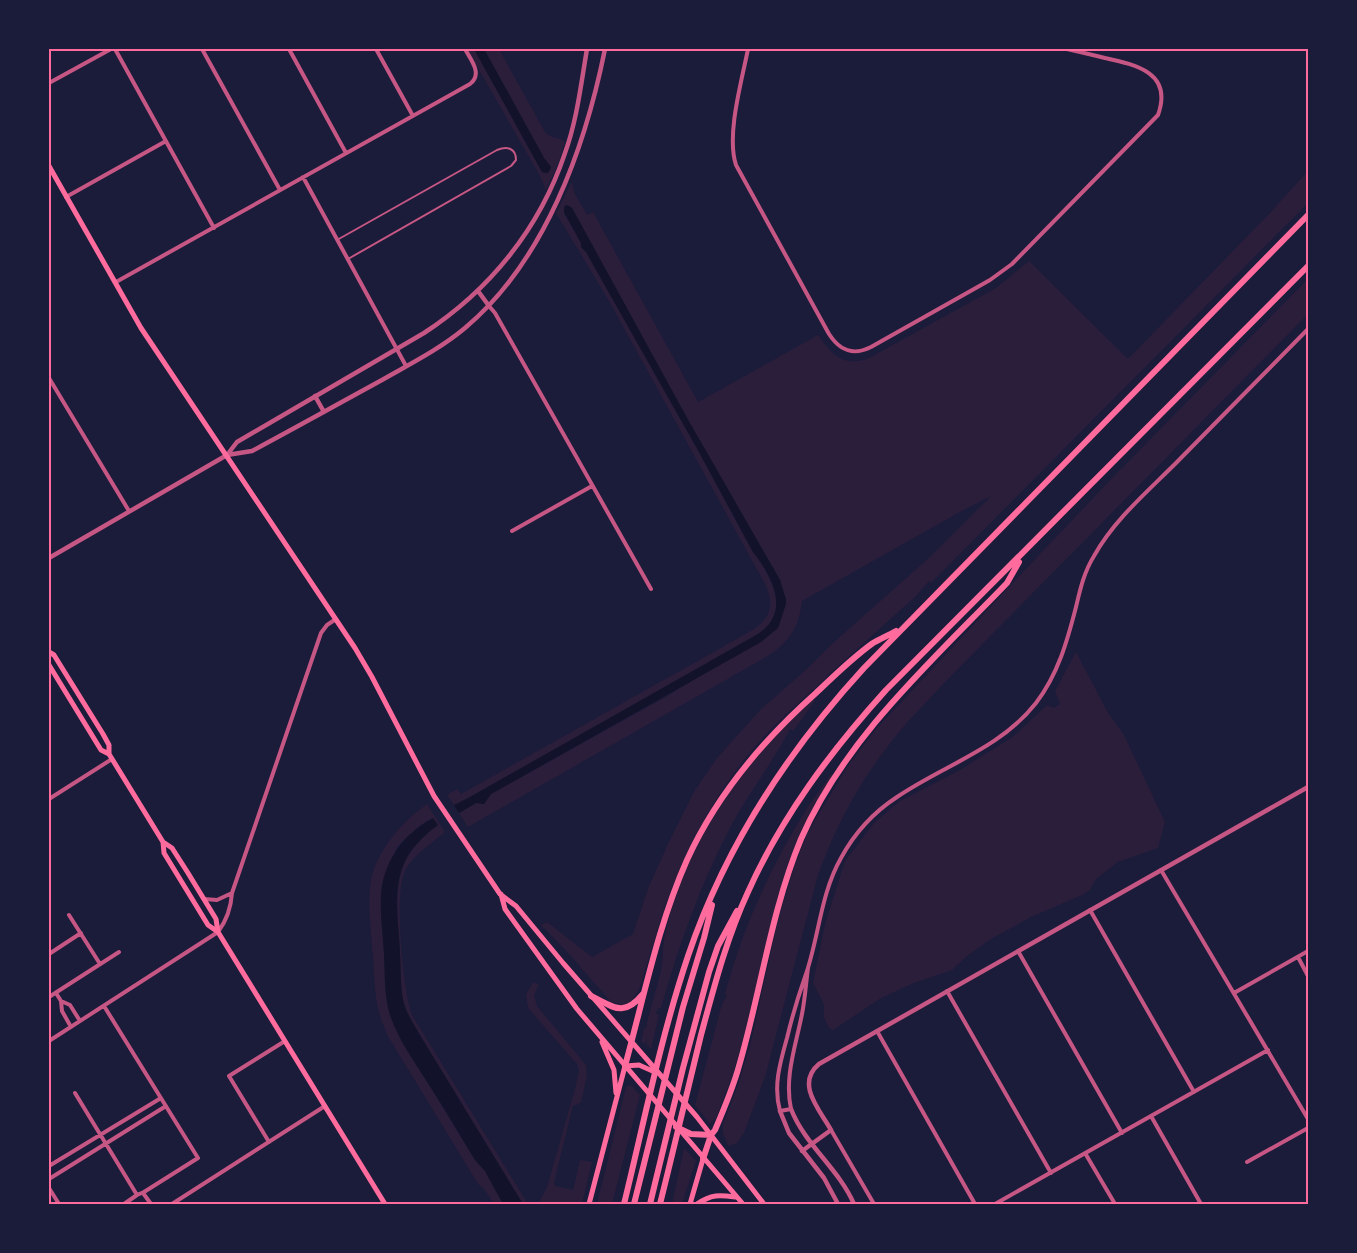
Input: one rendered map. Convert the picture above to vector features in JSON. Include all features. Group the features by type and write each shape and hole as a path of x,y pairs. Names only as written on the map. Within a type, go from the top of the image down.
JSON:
{"highway":[{"path":"624,1204 661,1050 688,956 715,889 748,824 786,762 831,705 902,629 1308,214"},
{"path":"650,1204 702,995 718,946 769,848 794,806 837,746 886,690 1308,266"},
{"path":"704,1159 710,1135 715,1130 739,1066 784,888 802,839 819,803 856,745 1007,583 1023,554"},
{"path":"625,1066 670,904 684,867 709,818 733,780 760,748 797,710 874,643 902,629"},
{"path":"634,1204 689,982 704,938 715,889"},
{"path":"660,1204 718,974 747,893"},
{"path":"591,996 612,1008 619,1009 632,1006 644,993"},
{"path":"676,1127 696,1136 710,1135"}],"main road":[{"path":"49,166 144,332 336,618 372,677 434,796 500,894 505,909 561,989 743,1204"},
{"path":"49,652 54,655 109,745 110,757"},
{"path":"49,665 101,750 110,757 163,842 172,848 204,899 216,919 218,932 386,1204"},
{"path":"163,842 164,853 208,925 218,932"},
{"path":"500,894 516,906 591,996 662,1076 764,1204"},
{"path":"598,1034 615,1074 616,1098"},
{"path":"625,1066 639,1065 662,1076"},
{"path":"590,1204 625,1066"},
{"path":"690,1204 704,1159"},
{"path":"697,1204 715,1195 737,1197"}],"street":[{"path":"49,83 113,49 214,228"},
{"path":"202,49 280,190"},
{"path":"289,49 346,153"},
{"path":"376,49 413,116"},
{"path":"116,282 470,84 476,78 474,66 465,49"},
{"path":"227,455 237,442 442,321 478,291 518,246 552,187 565,153 572,129 587,49"},
{"path":"50,555 227,455 252,451 406,366 456,335 489,306 520,268 560,195 581,138 605,49"},
{"path":"748,49 733,135 733,154 736,165 829,334 837,345 847,351 859,352 990,280 1019,258 1154,121 1162,103 1160,90 1157,82 1143,68 1068,49"},
{"path":"66,197 166,141"},
{"path":"302,177 406,366"},
{"path":"478,291 495,312 650,589"},
{"path":"838,1204 824,1178 789,1132 780,1111 776,1090 778,1073 794,1009 808,968 829,884 841,858 852,840 892,800 994,742 1028,712 1046,689 1056,672 1085,575 1093,557 1108,535 1140,499 1308,329"},
{"path":"49,378 129,511"},
{"path":"315,396 324,412"},
{"path":"512,531 592,486"},
{"path":"49,1041 218,932 225,922 232,903 232,893 321,633 327,624 336,618"},
{"path":"49,800 110,757"},
{"path":"874,1204 811,1094 808,1079 812,1071 823,1061 1308,787"},
{"path":"1161,870 1308,1119"},
{"path":"204,899 216,900 232,893"},
{"path":"1090,910 1194,1092"},
{"path":"69,915 100,964"},
{"path":"49,954 81,933"},
{"path":"1018,951 1122,1133"},
{"path":"49,997 119,952"},
{"path":"1234,993 1308,952"},
{"path":"1298,957 1308,976"},
{"path":"808,968 803,1011 789,1074 789,1092 792,1108 801,1128 843,1183 854,1204"},
{"path":"947,992 1050,1173"},
{"path":"56,993 61,1001 62,1011 71,1027"},
{"path":"61,1001 70,1005 80,1021"},
{"path":"104,1006 198,1158 124,1204"},
{"path":"877,1031 975,1204"},
{"path":"269,1142 229,1076 285,1041"},
{"path":"995,1204 1268,1050"},
{"path":"778,1073 789,1074"},
{"path":"75,1094 137,1195"},
{"path":"49,1166 161,1098"},
{"path":"49,1179 166,1106"},
{"path":"172,1204 325,1106"},
{"path":"780,1111 792,1108"},
{"path":"1151,1116 1201,1204"},
{"path":"1247,1162 1308,1128"},
{"path":"802,1151 831,1130"},
{"path":"1085,1153 1115,1204"},
{"path":"49,1188 58,1204"},
{"path":"143,1193 151,1204"},
{"path":"132,1198 136,1204"}],"lane":[{"path":"337,240 497,150 510,148 515,153 516,160 511,166 348,259"}],"shaded area":[{"path":"467,49 474,49 542,172 550,171 551,168 484,49 499,49 545,132 565,142 558,164 546,190 539,174"},
{"path":"474,49 484,49 544,158 551,167 548,173 542,172"},
{"path":"1308,171 1308,203 931,583 929,581 916,596 826,677 744,759 717,798 693,840 665,906 636,995 625,1005 620,1006 611,1002 541,925 547,922 592,957 633,934 649,886 668,844 695,790 717,758 761,709 930,557 991,496 802,601 799,618 792,633 782,645 768,656 468,827 459,813 476,803 484,804 491,794 669,695 779,626 786,600 780,580 687,418 572,208 567,205 565,206 564,213 581,243 581,247 586,252 699,452 753,552 765,569 774,590 776,611 773,621 766,629 753,638 460,803 454,805 447,795 457,789 461,794 749,632 766,618 769,612 770,600 765,584 609,301 556,213 572,181 574,192 587,215 593,212 698,402 818,335 833,353 845,360 860,361 869,358 996,288 1029,261 1128,359 1268,215"},
{"path":"567,205 572,208 687,418 780,580 786,604 778,628 761,642 491,794 484,804 476,803 459,813 454,805 758,634 768,625 774,615 776,605 772,583 767,572 753,552 699,452 586,252 581,247 581,243 564,212 564,207"},
{"path":"1308,279 1308,314 946,681 898,733 869,772 849,805 818,875 765,1077 744,1133 737,1143 728,1146 723,1135 723,1124 750,1046 778,920 793,871 806,836 847,767 876,729 1022,573 1115,475"},
{"path":"1076,652 1107,711 1124,735 1165,822 1158,848 1118,862 1096,879 1090,890 1031,917 991,939 967,956 952,970 914,983 881,998 833,1030 829,1028 824,1017 824,1005 813,983 825,924 845,861 874,823 900,801 960,770 1014,736 1047,705 1054,708 1060,704 1055,691"},
{"path":"814,699 815,701 793,731 790,729 739,812 710,869 675,961 661,1008 658,1008 656,1014 659,1015 651,1049 647,1045 646,1035 646,1044 641,1042 644,1028 646,1029 662,965 665,935 674,903 695,851 723,802 756,757"},
{"path":"831,774 833,775 813,809 788,866 777,899 732,1077 716,1118 710,1124 695,1105 740,945 759,897 782,850 809,805"},
{"path":"427,804 445,832 415,858 403,877 400,905 401,946 406,987 412,1015 528,1204 522,1203 418,1032 404,1004 401,985 398,887 403,866 409,854 422,838 437,825 433,818 418,827 397,847 382,887 386,987 391,1015 401,1037 423,1075 475,1160 485,1171 503,1204 494,1204 484,1189 478,1184 389,1038 380,1017 375,989 369,896 372,875 376,863 390,840 417,811"},
{"path":"433,818 438,825 422,838 409,854 403,866 398,887 397,909 401,985 404,1004 418,1032 523,1204 503,1204 485,1171 475,1160 404,1045 388,1008 381,911 382,884 385,872 396,850 413,832"},
{"path":"533,982 539,984 534,996 537,1006 586,1065 587,1075 581,1102 573,1105 554,1183 555,1186 573,1190 580,1160 592,1162 582,1204 538,1204 547,1187 579,1071 577,1064 528,1008 526,995"},
{"path":"629,1085 640,1095 612,1204 597,1204 626,1087"},
{"path":"684,1148 696,1161 682,1204 672,1204"}]}
